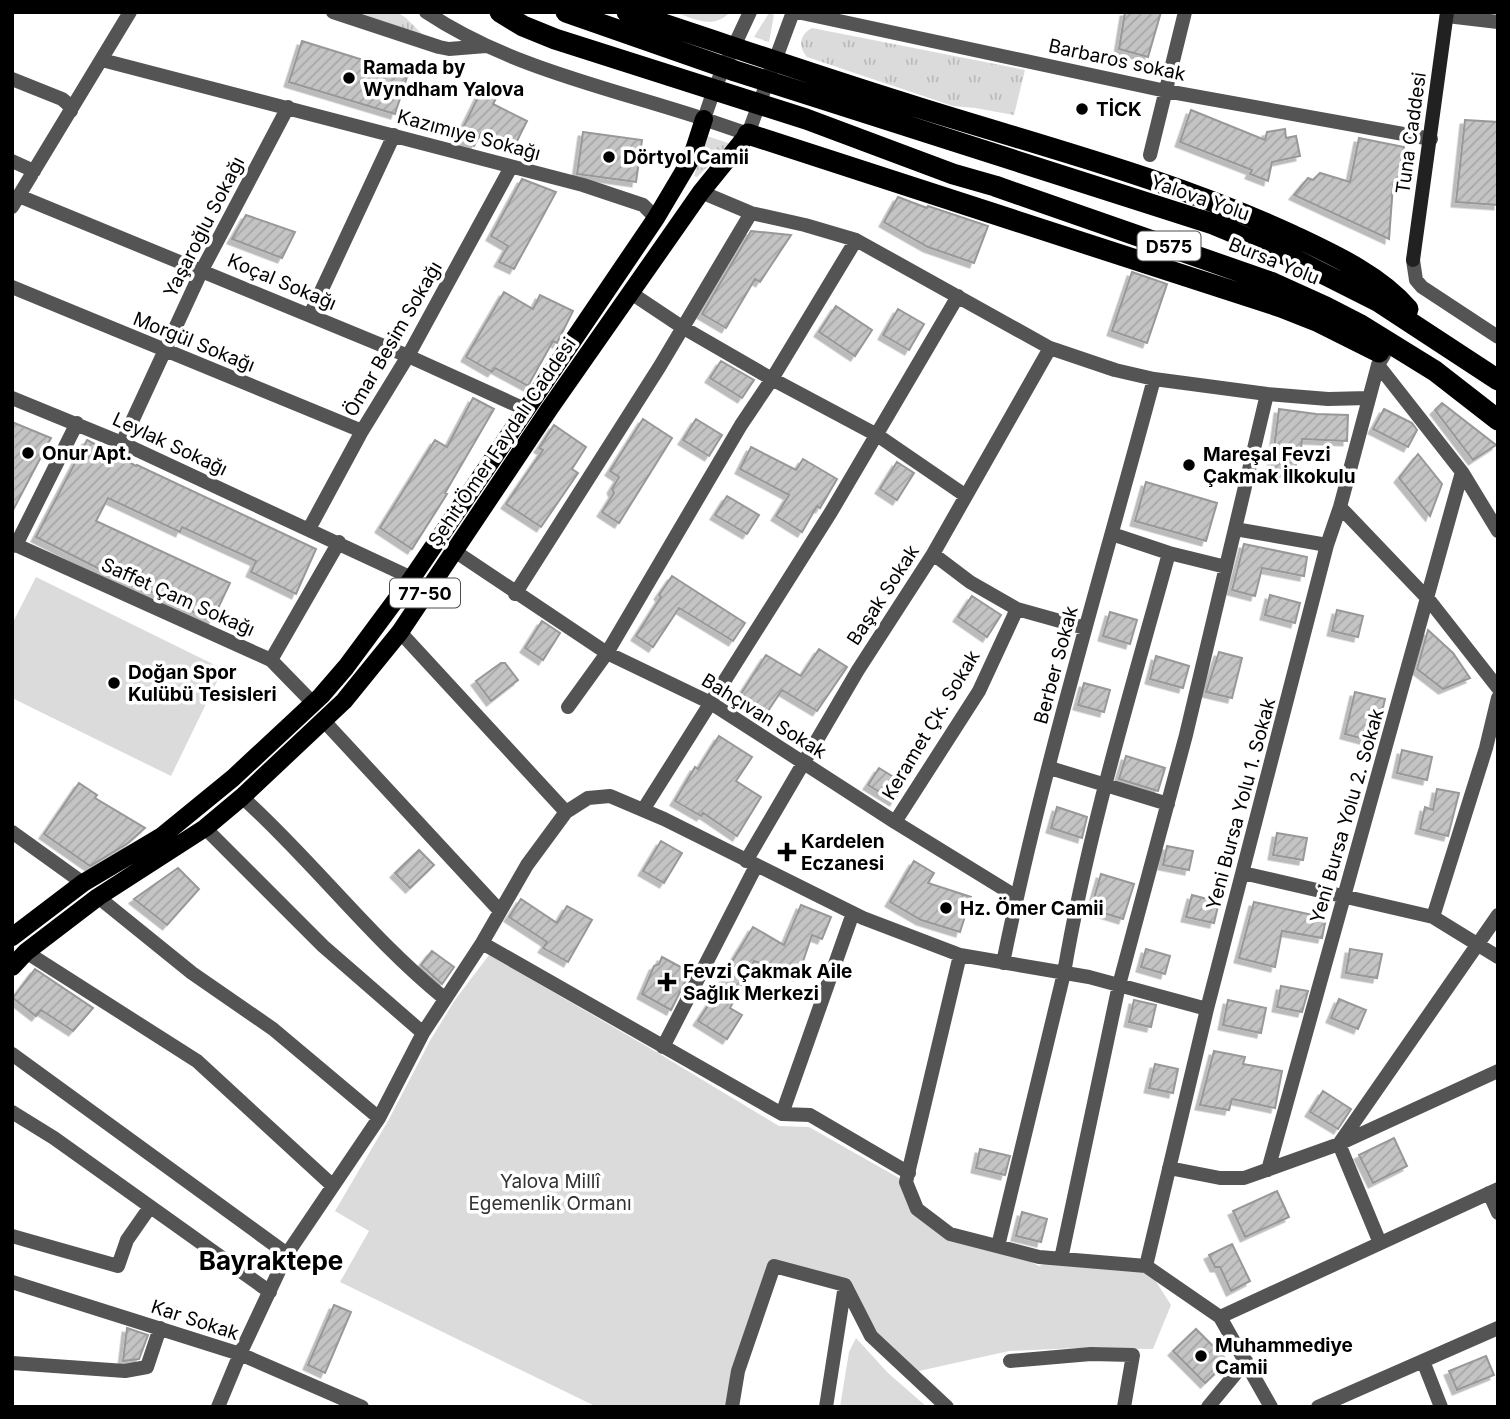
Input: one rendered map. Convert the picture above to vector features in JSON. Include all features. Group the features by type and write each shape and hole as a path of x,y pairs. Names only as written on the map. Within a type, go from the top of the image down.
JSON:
{"highway":[{"name":"Bursa Yolu","path":"500,12 523,26 555,39 806,120 1273,283 1359,324 1435,371 1498,420"},
{"name":"Yalova Yolu","path":"566,12 722,67 1213,224 1310,266 1379,302 1498,380"},
{"path":"627,12 1208,199 1345,261 1398,298 1427,332"},
{"path":"748,134 1281,307 1319,322 1381,360 1469,396"}],"main road":[{"name":"Şehit Ömer Faydalı Caddesi","path":"12,937 83,883 162,836 233,778 310,707 346,667 412,578 656,218 691,159 704,119"},
{"name":"Şehit Ömer Faydalı Caddesi","path":"12,967 26,952 99,897 173,846 205,828 324,721 374,666 701,192 748,134"}],"street":[{"path":"16,201 130,12"},
{"path":"333,12 450,50 486,46"},
{"path":"426,12 448,27 486,46 536,65 748,134 795,12"},
{"path":"704,119 732,47 750,12"},
{"name":"Barbaros sokak","path":"795,12 1166,91 1430,139"},
{"path":"1150,155 1185,12"},
{"path":"1447,14 1498,22"},
{"name":"Tuna Caddesi","path":"1447,14 1413,260 1416,280 1422,287 1498,338"},
{"name":"Kazımıye Sokağı","path":"102,61 583,185 643,205 656,218"},
{"path":"12,79 62,99 71,111"},
{"name":"Yaşaroğlu Sokağı","path":"122,443 202,270 288,107"},
{"path":"310,315 394,135"},
{"path":"12,161 34,171"},
{"name":"Ömar Besim Sokağı","path":"309,529 511,167"},
{"path":"701,192 751,213 856,240 1050,348 1115,370 1154,379 1267,394 1328,400 1369,398"},
{"name":"Koçal Sokağı","path":"16,201 202,270 408,355 527,410"},
{"path":"515,594 660,366 751,213"},
{"path":"568,707 607,653 741,425 856,240"},
{"name":"Morgül Sokağı","path":"12,287 362,431"},
{"path":"631,293 682,327 772,379 877,435 966,496"},
{"path":"643,810 831,512 958,296"},
{"name":"Başak Sokak","path":"663,1047 750,863 805,763 858,670 933,554 1050,348"},
{"path":"1381,360 1462,472 1498,531"},
{"name":"Yeni Bursa Yolu 1. Sokak","path":"1146,1266 1207,1009 1327,545 1381,360"},
{"name":"Berber Sokak","path":"1003,963 1085,628 1154,379"},
{"path":"1061,1259 1119,985 1168,804 1267,394"},
{"name":"Leylak Sokağı","path":"12,398 122,443 412,578"},
{"path":"14,545 77,423"},
{"name":"Yeni Bursa Yolu 2. Sokak","path":"1268,1170 1429,600 1462,472"},
{"path":"1340,507 1429,600 1498,688"},
{"path":"1235,529 1327,545"},
{"path":"1112,534 1226,567"},
{"path":"271,660 339,542"},
{"name":"Saffet Çam Sokağı","path":"14,545 271,660 309,699 310,707"},
{"name":"Bahçıvan Sokak","path":"453,550 515,594 607,653 711,703 1017,897"},
{"path":"998,1246 1064,973 1105,786 1169,552"},
{"path":"933,554 970,582 1017,610 1085,628"},
{"name":"Keramet Çk. Sokak","path":"895,822 979,691 1017,610"},
{"path":"400,632 566,812"},
{"path":"1433,917 1486,748 1498,698"},
{"path":"324,721 500,911"},
{"path":"1050,768 1168,804"},
{"path":"218,1407 287,1254 379,1118 444,998 482,943 527,865 566,812 588,798 610,796 643,810 853,914 960,956 1064,973 1207,1009"},
{"path":"242,797 278,829 408,969 444,998"},
{"path":"205,828 323,946 424,1033"},
{"path":"12,832 83,883"},
{"path":"1243,873 1433,917 1498,957"},
{"path":"99,897 191,973 274,1029 379,1118"},
{"path":"782,1114 853,914"},
{"path":"1339,1144 1498,915"},
{"path":"482,943 782,1114 810,1115 909,1172"},
{"path":"26,952 197,1061 333,1186"},
{"path":"960,956 906,1182 917,1209 950,1234 1039,1257 1146,1266 1220,1317 1270,1407"},
{"path":"12,1054 287,1254"},
{"path":"1169,1168 1220,1178 1244,1178 1339,1144 1498,1071"},
{"path":"12,1112 54,1138 270,1292"},
{"path":"1339,1144 1380,1243"},
{"path":"1220,1317 1493,1191 1498,1213"},
{"path":"12,1236 118,1266 127,1240 150,1207"},
{"path":"732,1407 738,1371 774,1266 845,1285 871,1336 947,1407"},
{"name":"Kar Sokak","path":"12,1282 240,1354 362,1407"},
{"path":"827,1407 845,1285"},
{"path":"12,1363 125,1371 147,1367 160,1328"},
{"path":"1318,1407 1498,1328"},
{"path":"1010,1361 1091,1354 1133,1355 1124,1407"},
{"path":"1208,1407 1246,1361"},
{"path":"1423,1361 1441,1407"}],"green space":[{"path":"352,12 397,12 424,36"},
{"path":"675,12 730,12 711,22"},
{"path":"769,13 774,15 769,42 754,37"},
{"path":"812,28 1025,70 1014,115 953,106 807,57 801,41 804,34"},
{"path":"707,136 731,144 697,177 694,176"},
{"name":"Doğan Spor Kulübü Tesisleri","path":"36,577 223,669 171,776 12,698 12,624"},
{"name":"Yalova Millî Egemenlik Ormanı","path":"489,955 779,1126 809,1127 906,1182 917,1209 950,1234 998,1246 1039,1266 1061,1259 1146,1266 1171,1305 1153,1349 1009,1351 910,1373 871,1336 845,1285 774,1266 732,1407 597,1407 340,1282 369,1231 335,1211 388,1121 431,1039 455,1000"},
{"path":"856,1338 888,1373 927,1407 840,1407 849,1352"}],"building":[{"path":"1125,12 1161,12 1148,57 1119,49"},
{"name":"Ramada by Wyndham Yalova","path":"302,41 408,74 395,114 289,82"},
{"path":"485,83 500,91 493,104 527,121 514,147 481,133 474,146 458,138"},
{"path":"1191,110 1265,140 1267,132 1285,129 1286,138 1296,136 1300,156 1272,162 1268,181 1250,174 1252,170 1180,142"},
{"path":"1465,120 1498,122 1498,205 1456,202"},
{"name":"Dörtyol Camii","path":"583,132 642,140 636,182 577,174"},
{"path":"1359,138 1404,147 1397,186 1393,185 1389,239 1294,195 1308,178 1313,180 1320,173 1350,182"},
{"path":"522,179 556,192 514,269 499,262 508,246 491,236"},
{"path":"898,197 988,226 974,263 928,247 884,222"},
{"path":"246,215 295,232 282,258 232,239"},
{"path":"751,231 791,235 760,282 755,279 726,328 702,314"},
{"path":"1132,272 1167,284 1147,343 1112,331"},
{"path":"504,292 533,309 540,295 573,311 557,343 553,341 528,386 495,368 492,372 466,357"},
{"path":"836,306 872,330 855,356 819,332"},
{"path":"898,309 924,324 909,350 883,335"},
{"path":"721,361 754,380 742,398 710,378"},
{"path":"473,398 494,409 445,493 447,494 412,549 380,528 435,440 447,447"},
{"path":"1442,403 1496,445 1473,460 1435,410"},
{"path":"1279,409 1348,415 1347,441 1302,439 1295,473 1271,471"},
{"path":"1384,409 1412,423 1417,430 1408,447 1373,429"},
{"path":"643,419 672,438 619,523 602,512 614,493 612,489 619,477 610,471"},
{"path":"696,419 722,435 709,456 683,440"},
{"name":"Onur Apt.","path":"12,422 51,438 12,512"},
{"path":"554,425 586,447 572,469 578,473 541,527 506,504 543,450 539,448"},
{"path":"87,440 136,466 316,549 296,594 251,572 256,561 182,527 180,532 108,498 96,521 230,583 212,621 148,590 147,593 36,537"},
{"path":"751,447 796,470 803,459 837,479 802,532 776,516 789,495 740,469"},
{"path":"1418,454 1442,484 1430,516 1399,478"},
{"path":"897,462 914,473 897,500 880,489"},
{"path":"1146,482 1217,503 1206,541 1135,521"},
{"path":"727,496 759,515 747,534 715,515"},
{"path":"1244,544 1307,557 1304,576 1262,568 1255,596 1232,590"},
{"path":"672,576 745,623 733,641 679,608 653,647 636,636"},
{"path":"1270,595 1300,603 1295,623 1265,615"},
{"path":"972,596 1001,615 987,637 958,617"},
{"path":"1337,610 1363,616 1358,637 1332,631"},
{"path":"1110,612 1137,620 1130,644 1103,636"},
{"path":"542,621 560,633 543,660 525,648"},
{"path":"1428,630 1453,653 1470,678 1443,689 1417,669"},
{"path":"819,649 847,667 817,711 782,690 764,717 737,700 766,655 801,676"},
{"path":"1219,652 1242,658 1232,698 1206,692"},
{"path":"1156,656 1189,666 1183,688 1150,679"},
{"path":"501,663 505,663 518,680 491,701 476,681"},
{"path":"1084,683 1110,690 1104,712 1078,705"},
{"path":"1355,692 1385,699 1375,742 1345,734"},
{"path":"719,736 752,757 736,781 761,797 737,836 703,813 701,816 675,801 695,767 698,769"},
{"path":"1402,750 1432,757 1427,780 1397,773"},
{"path":"1126,756 1165,768 1158,791 1119,779"},
{"path":"879,768 905,784 894,801 868,785"},
{"path":"79,783 97,795 95,798 145,828 128,843 90,866 44,834"},
{"path":"1437,789 1459,793 1448,836 1420,829 1425,807 1433,810"},
{"path":"1057,807 1087,817 1082,838 1051,828"},
{"path":"1277,833 1307,838 1303,860 1273,855"},
{"path":"661,841 682,853 664,883 643,871"},
{"path":"1167,846 1193,851 1189,870 1163,865"},
{"path":"419,850 434,865 410,888 395,873"},
{"path":"914,861 934,873 928,883 971,897 960,932 921,920 890,902"},
{"path":"178,868 199,889 167,925 134,899"},
{"path":"1101,874 1134,884 1123,919 1091,909"},
{"path":"1192,895 1219,902 1214,923 1186,917"},
{"path":"521,899 557,923 567,906 592,920 568,962 543,948 547,942 509,917"},
{"path":"1254,902 1326,918 1322,938 1282,931 1275,967 1239,958"},
{"path":"801,905 831,917 822,939 812,935 798,976 754,961 730,1008 742,1015 727,1039 698,1021 753,927 784,945"},
{"path":"1146,949 1170,956 1165,974 1141,967"},
{"path":"1350,949 1382,954 1377,978 1346,973"},
{"path":"432,951 454,967 442,984 421,965"},
{"name":"Fevzi Çakmak Aile Sağlık Merkezi","path":"662,957 690,972 671,1010 642,994 654,966 659,964"},
{"path":"35,969 93,1008 73,1031 41,1010 36,1016 13,998"},
{"path":"1281,986 1308,991 1302,1012 1277,1007"},
{"path":"1339,999 1366,1010 1358,1029 1331,1018"},
{"path":"1134,1000 1156,1005 1151,1027 1129,1022"},
{"path":"1228,1000 1266,1008 1261,1033 1223,1025"},
{"path":"1214,1051 1245,1057 1243,1064 1282,1071 1275,1108 1232,1099 1229,1110 1200,1105"},
{"path":"1155,1064 1178,1069 1173,1093 1149,1088"},
{"path":"1323,1091 1351,1109 1338,1129 1310,1112"},
{"path":"1394,1138 1407,1166 1373,1183 1359,1155"},
{"path":"980,1149 1010,1156 1005,1175 976,1168"},
{"path":"1277,1191 1289,1217 1245,1237 1233,1211"},
{"path":"1022,1212 1047,1219 1041,1242 1016,1236"},
{"path":"1232,1244 1250,1281 1231,1291 1220,1267 1215,1267 1209,1255"},
{"path":"334,1305 351,1312 325,1373 308,1365"},
{"path":"127,1328 148,1335 139,1359 123,1361"},
{"name":"Muhammediye Camii","path":"1196,1329 1228,1361 1205,1383 1173,1351"},
{"path":"1486,1356 1494,1375 1457,1390 1449,1371"}],"place":[{"name":"Ramada by Wyndham Yalova","path":"349,78"},
{"name":"TİCK","path":"1082,109"},
{"name":"Dörtyol Camii","path":"609,157"},
{"name":"Onur Apt.","path":"28,453"},
{"name":"Mareşal Fevzi Çakmak İlkokulu","path":"1189,465"},
{"name":"Doğan Spor Kulübü Tesisleri","path":"114,683"},
{"name":"Kardelen Eczanesi","path":"787,852"},
{"name":"Hz. Ömer Camii","path":"946,908"},
{"name":"Fevzi Çakmak Aile Sağlık Merkezi","path":"667,982"},
{"name":"Muhammediye Camii","path":"1201,1356"}],"district":[{"name":"Bayraktepe","path":"271,1260"}]}
